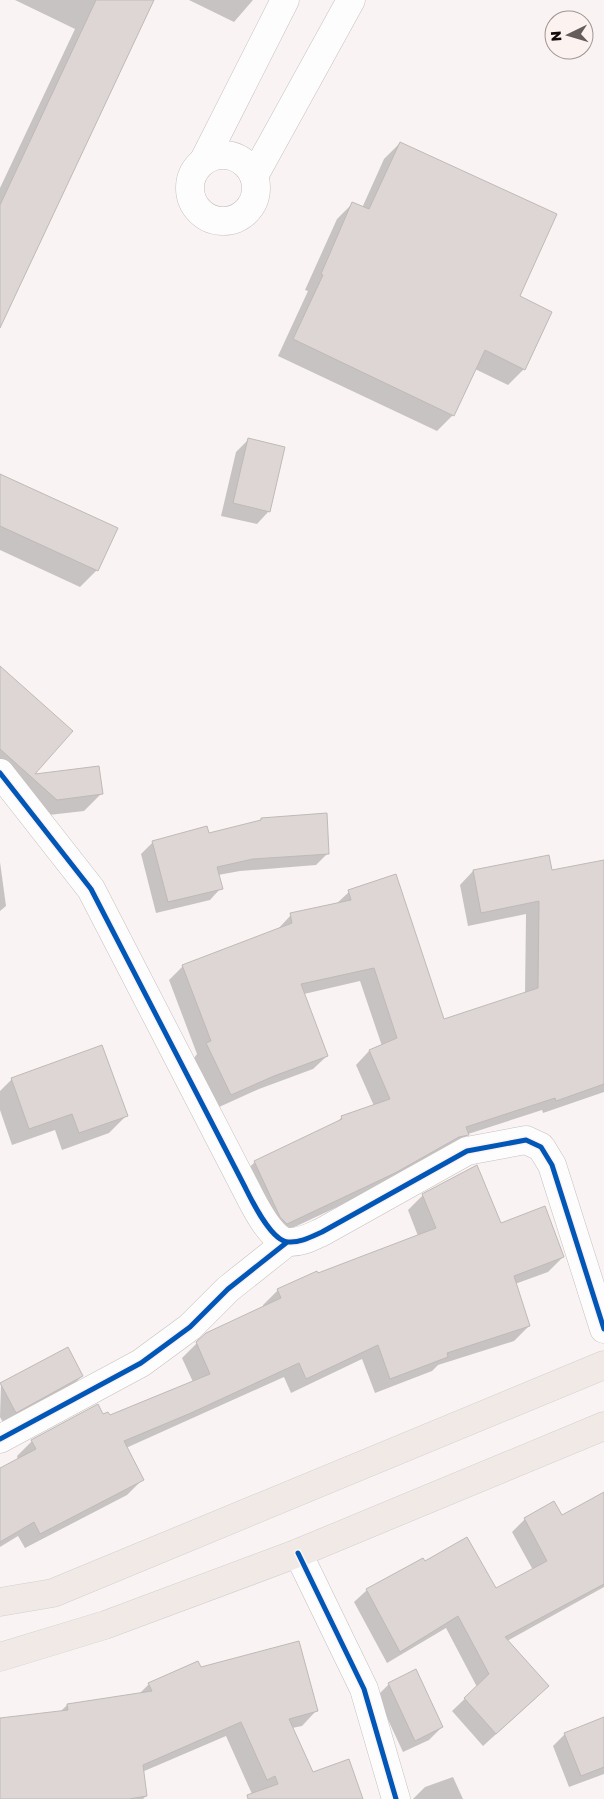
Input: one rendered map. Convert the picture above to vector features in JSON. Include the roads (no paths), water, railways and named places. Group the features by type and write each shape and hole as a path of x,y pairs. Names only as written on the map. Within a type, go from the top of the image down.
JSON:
{"main road":[{"path":"0,1602 53,1593 604,1365"},
{"path":"0,1657 105,1625 298,1553 604,1426"}],"street":[{"path":"204,160 218,155 232,156 245,164 254,176 256,191 252,205 241,216 228,222 213,220 200,213 192,201 189,186 194,171 204,160 285,0"},
{"path":"254,176 351,0"},
{"path":"0,773 91,889 260,1214 276,1237 286,1242 300,1241 322,1232 468,1151 526,1140 541,1147 552,1165 604,1330"},
{"path":"0,1439 141,1363 190,1327 228,1289 286,1242"},
{"path":"298,1553 364,1689 396,1799"}]}
